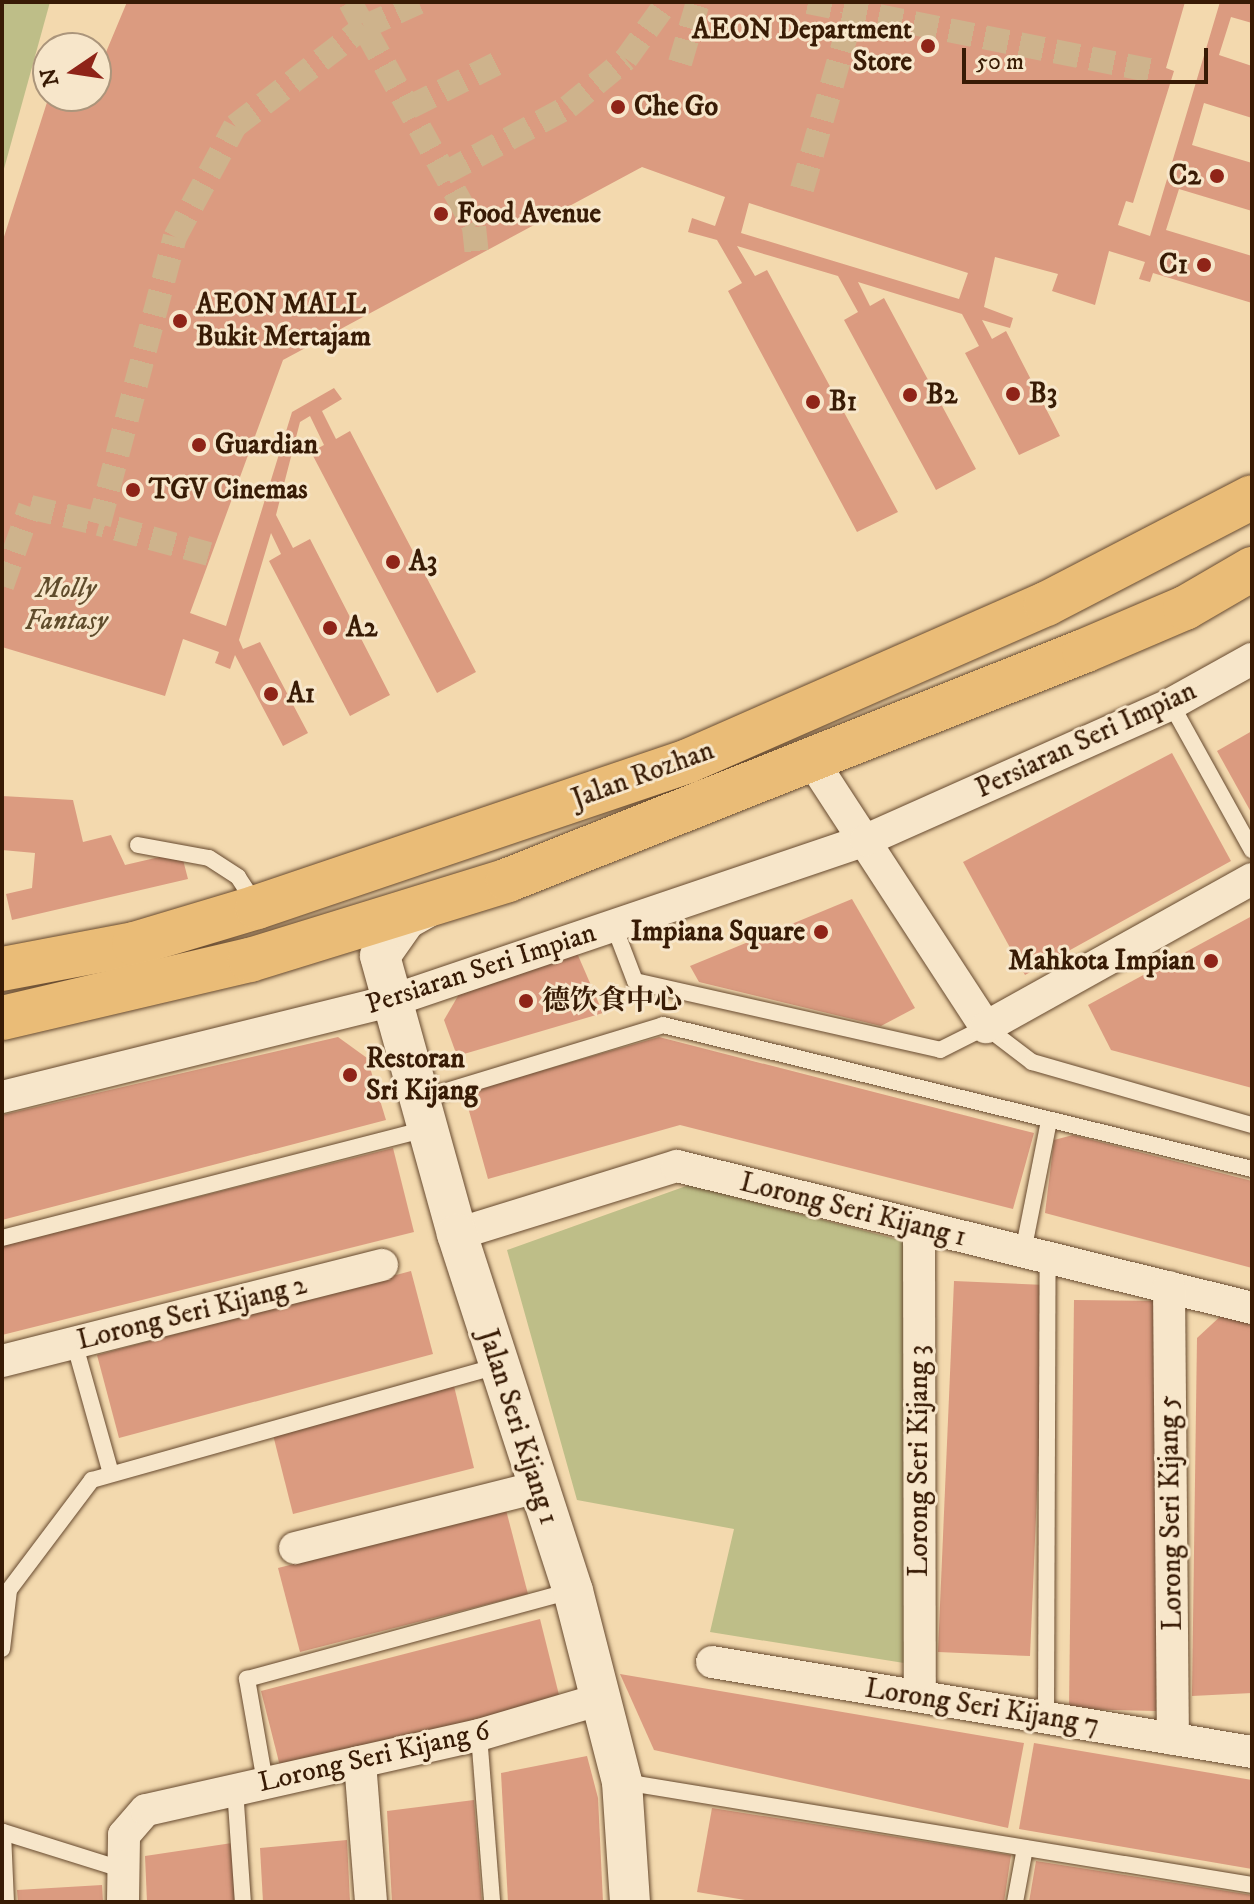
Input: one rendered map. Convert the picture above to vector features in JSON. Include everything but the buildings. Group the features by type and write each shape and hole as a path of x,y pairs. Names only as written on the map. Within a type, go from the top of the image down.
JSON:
{"main road":[{"name":"Jalan Rozhan","path":"2,969 134,944 257,907 688,761 1046,604 1252,497"},
{"name":"Jalan Rozhan","path":"2,1018 332,935 426,908 811,759 1185,608 1252,569"}],"street":[{"name":"Persiaran Seri Impian","path":"2,1097 391,1001 866,840 1171,704 1252,659"},
{"path":"811,759 986,1027 1252,879"},
{"path":"332,935 380,956 391,936 426,908"},
{"name":"Jalan Seri Kijang 1","path":"380,956 457,1234 573,1591 622,1782 630,1902"},
{"name":"Lorong Seri Kijang 1","path":"457,1234 677,1166 1252,1308"},
{"name":"Lorong Seri Kijang 3","path":"919,1226 920,1696"},
{"name":"Lorong Seri Kijang 2","path":"2,1361 382,1265"},
{"name":"Lorong Seri Kijang 5","path":"1169,1287 1173,1739"},
{"path":"295,1548 537,1487"},
{"name":"Lorong Seri Kijang 7","path":"712,1662 1252,1752"},
{"name":"Lorong Seri Kijang 6","path":"121,1869 124,1835 146,1810 479,1735 601,1699"},
{"path":"360,1762 371,1902"},
{"path":"121,1869 123,1902"}],"lane":[{"path":"1171,704 1252,850"},
{"path":"138,845 209,858 238,877 257,907"},
{"path":"614,926 635,981 940,1050 986,1027 1032,1062 1252,1125"},
{"path":"2,1238 422,1114 663,1025 1252,1169"},
{"path":"1046,1717 1036,1254 1049,1121"},
{"path":"74,1342 110,1470"},
{"path":"2,1649 9,1590 28,1557 92,1480 110,1470 498,1366"},
{"path":"243,1902 250,1786 247,1679 573,1591"},
{"path":"479,1735 492,1902"},
{"path":"622,1782 1252,1885"},
{"path":"6,1902 3,1832 121,1869"},
{"path":"1015,1902 1025,1848"}],"green space":[{"path":"2,2 50,2 42,32 32,32 32,67 2,176"},
{"path":"689,1185 911,1243 904,1663 710,1632 734,1529 577,1500 507,1250"}],"tunnel":[{"path":"350,2 474,227 477,258"},
{"path":"209,554 99,524 175,237 235,126 364,27 419,2"},
{"path":"445,173 568,107 626,59 667,2"},
{"path":"680,63 698,2"},
{"path":"808,2 1152,71"},
{"path":"802,189 852,15"},
{"path":"410,107 498,63"},
{"path":"2,586 30,507 99,524"}],"place":[{"name":"AEON Department Store","path":"928,46"},
{"name":"Che Go","path":"618,107"},
{"name":"C2","path":"1217,176"},
{"name":"Food Avenue","path":"441,214"},
{"name":"C1","path":"1204,265"},
{"name":"AEON MALL Bukit Mertajam","path":"180,321"},
{"name":"B3","path":"1013,394"},
{"name":"B2","path":"910,395"},
{"name":"B1","path":"813,402"},
{"name":"Guardian","path":"199,445"},
{"name":"TGV Cinemas","path":"133,490"},
{"name":"A3","path":"393,562"},
{"name":"A2","path":"330,628"},
{"name":"A1","path":"271,694"},
{"name":"Impiana Square","path":"821,932"},
{"name":"Mahkota Impian","path":"1211,961"},
{"name":"德饮食中心","path":"526,1001"},
{"name":"Restoran Sri Kijang","path":"350,1075"}],"park label":[{"name":"Molly Fantasy","path":"66,605"}]}
